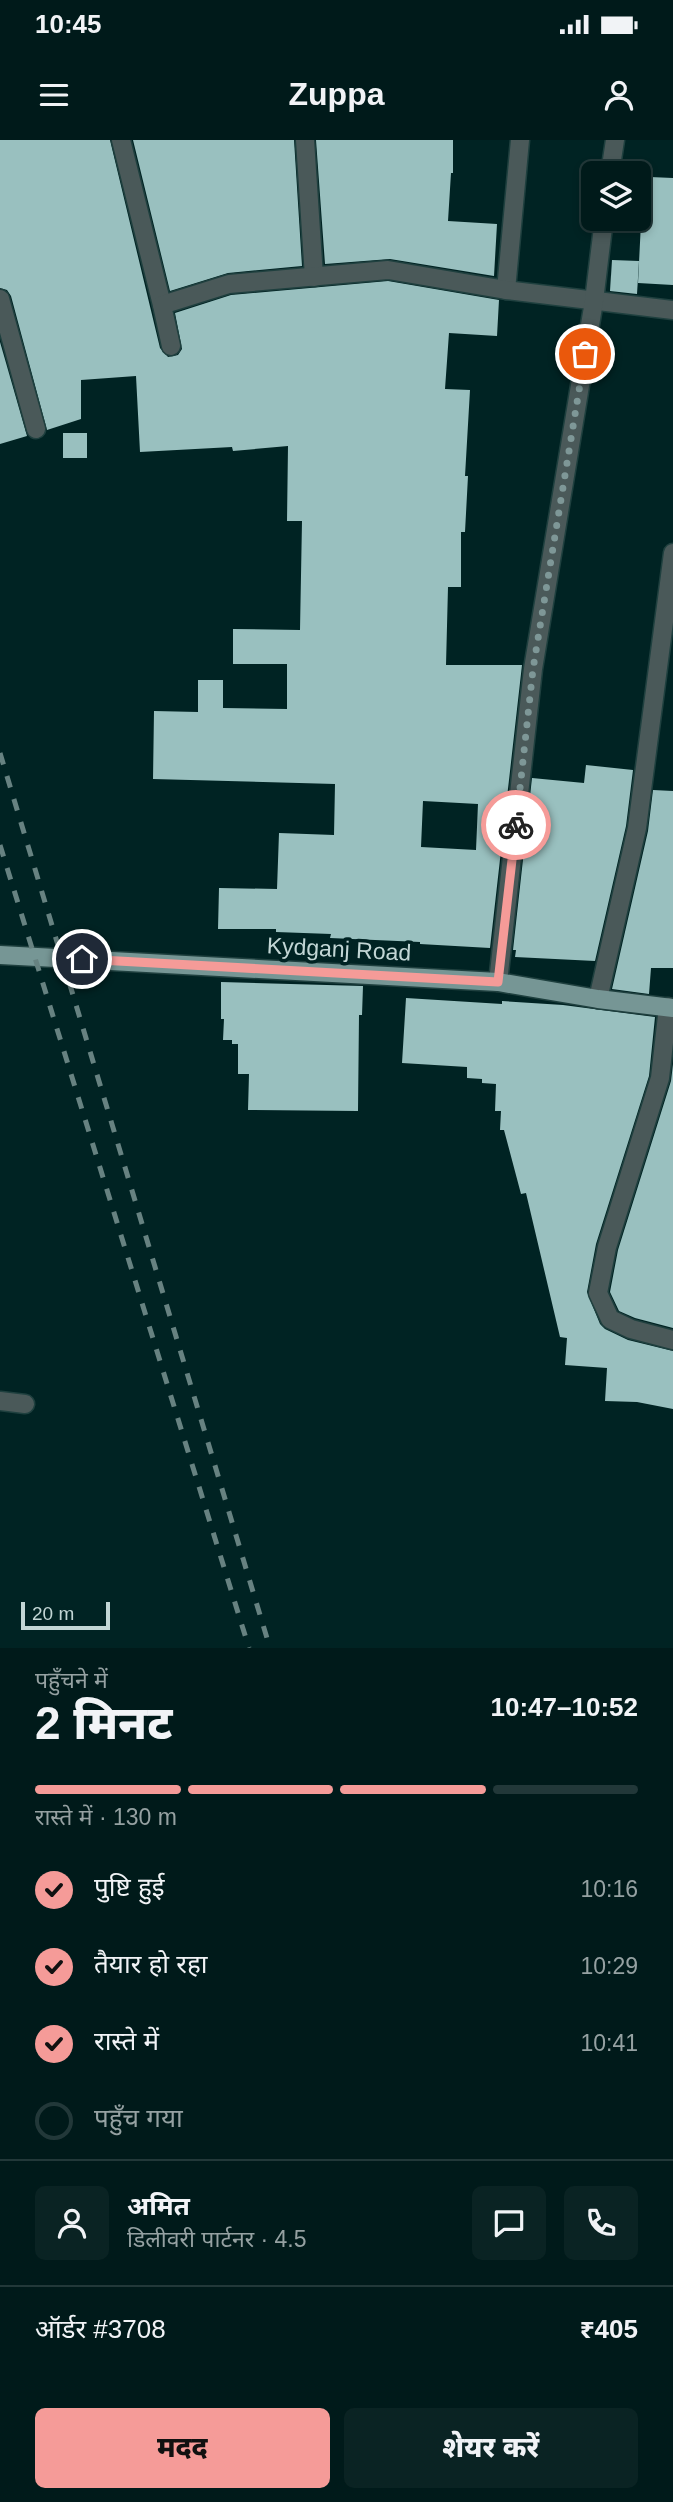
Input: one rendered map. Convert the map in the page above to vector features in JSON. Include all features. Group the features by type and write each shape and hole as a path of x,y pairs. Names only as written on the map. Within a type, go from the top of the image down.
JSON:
{"main road":[{"name":"Kydganj Road","path":"0,955 498,982 671,1008"}],"street":[{"path":"121,140 171,346"},
{"path":"305,140 314,277"},
{"path":"506,290 520,140"},
{"path":"611,161 614,140"},
{"path":"498,982 533,669 594,302 603,231"},
{"path":"162,305 229,284 388,270 506,290 673,310"},
{"path":"0,299 36,429"},
{"path":"598,999 637,828 673,553"},
{"path":"671,1008 660,1078 607,1247 598,1293 610,1319 631,1329 673,1340"},
{"path":"0,1401 25,1404"}],"building":[{"path":"0,140 110,140 160,348 168,357 178,355 182,349 175,313 231,295 388,281 499,300 497,336 449,333 445,389 470,390 465,532 461,532 461,587 448,587 446,665 522,665 490,948 330,938 331,934 276,932 276,929 218,929 219,888 277,889 279,833 334,835 335,784 153,779 154,711 198,712 198,680 223,680 223,708 287,709 287,664 233,664 233,629 300,630 302,521 287,521 288,446 233,451 232,447 140,452 136,376 81,380 81,419 47,430 11,296 7,290 0,288","holes":["423,801 478,804 476,850 421,847"]},
{"path":"133,140 294,140 302,266 228,273 170,291"},
{"path":"316,140 453,140 448,221 497,224 494,276 390,259 325,264"},
{"path":"651,177 673,178 673,285 638,283 641,231 651,231"},
{"path":"612,260 639,261 637,294 610,291"},
{"path":"0,342 27,436 0,444"},
{"path":"63,433 87,433 87,458 63,458"},
{"path":"586,765 633,770 626,826 595,961 515,957 516,950 513,950 532,778 584,783"},
{"path":"653,790 673,791 673,968 651,968 649,994 612,989 648,831"},
{"path":"221,982 363,986 362,1015 359,1015 358,1111 248,1110 249,1074 238,1074 238,1044 232,1044 232,1040 223,1040"},
{"path":"406,998 563,1005 655,1017 649,1076 596,1244 587,1292 600,1324 605,1329 628,1340 673,1351 673,1409 637,1402 605,1401 607,1368 565,1365 567,1338 560,1337 526,1193 521,1194 504,1130 500,1130 501,1111 495,1111 496,1084 467,1078 467,1067 402,1063"},
{"path":"673,1064 673,1328 619,1311 610,1292 618,1250 671,1081"}],"railway":[{"path":"0,753 270,1648"},
{"path":"0,845 249,1648"}],"way so far":[{"path":"516,825 533,669 585,354"}],"route":[{"path":"82,959 498,982 516,825"}]}
